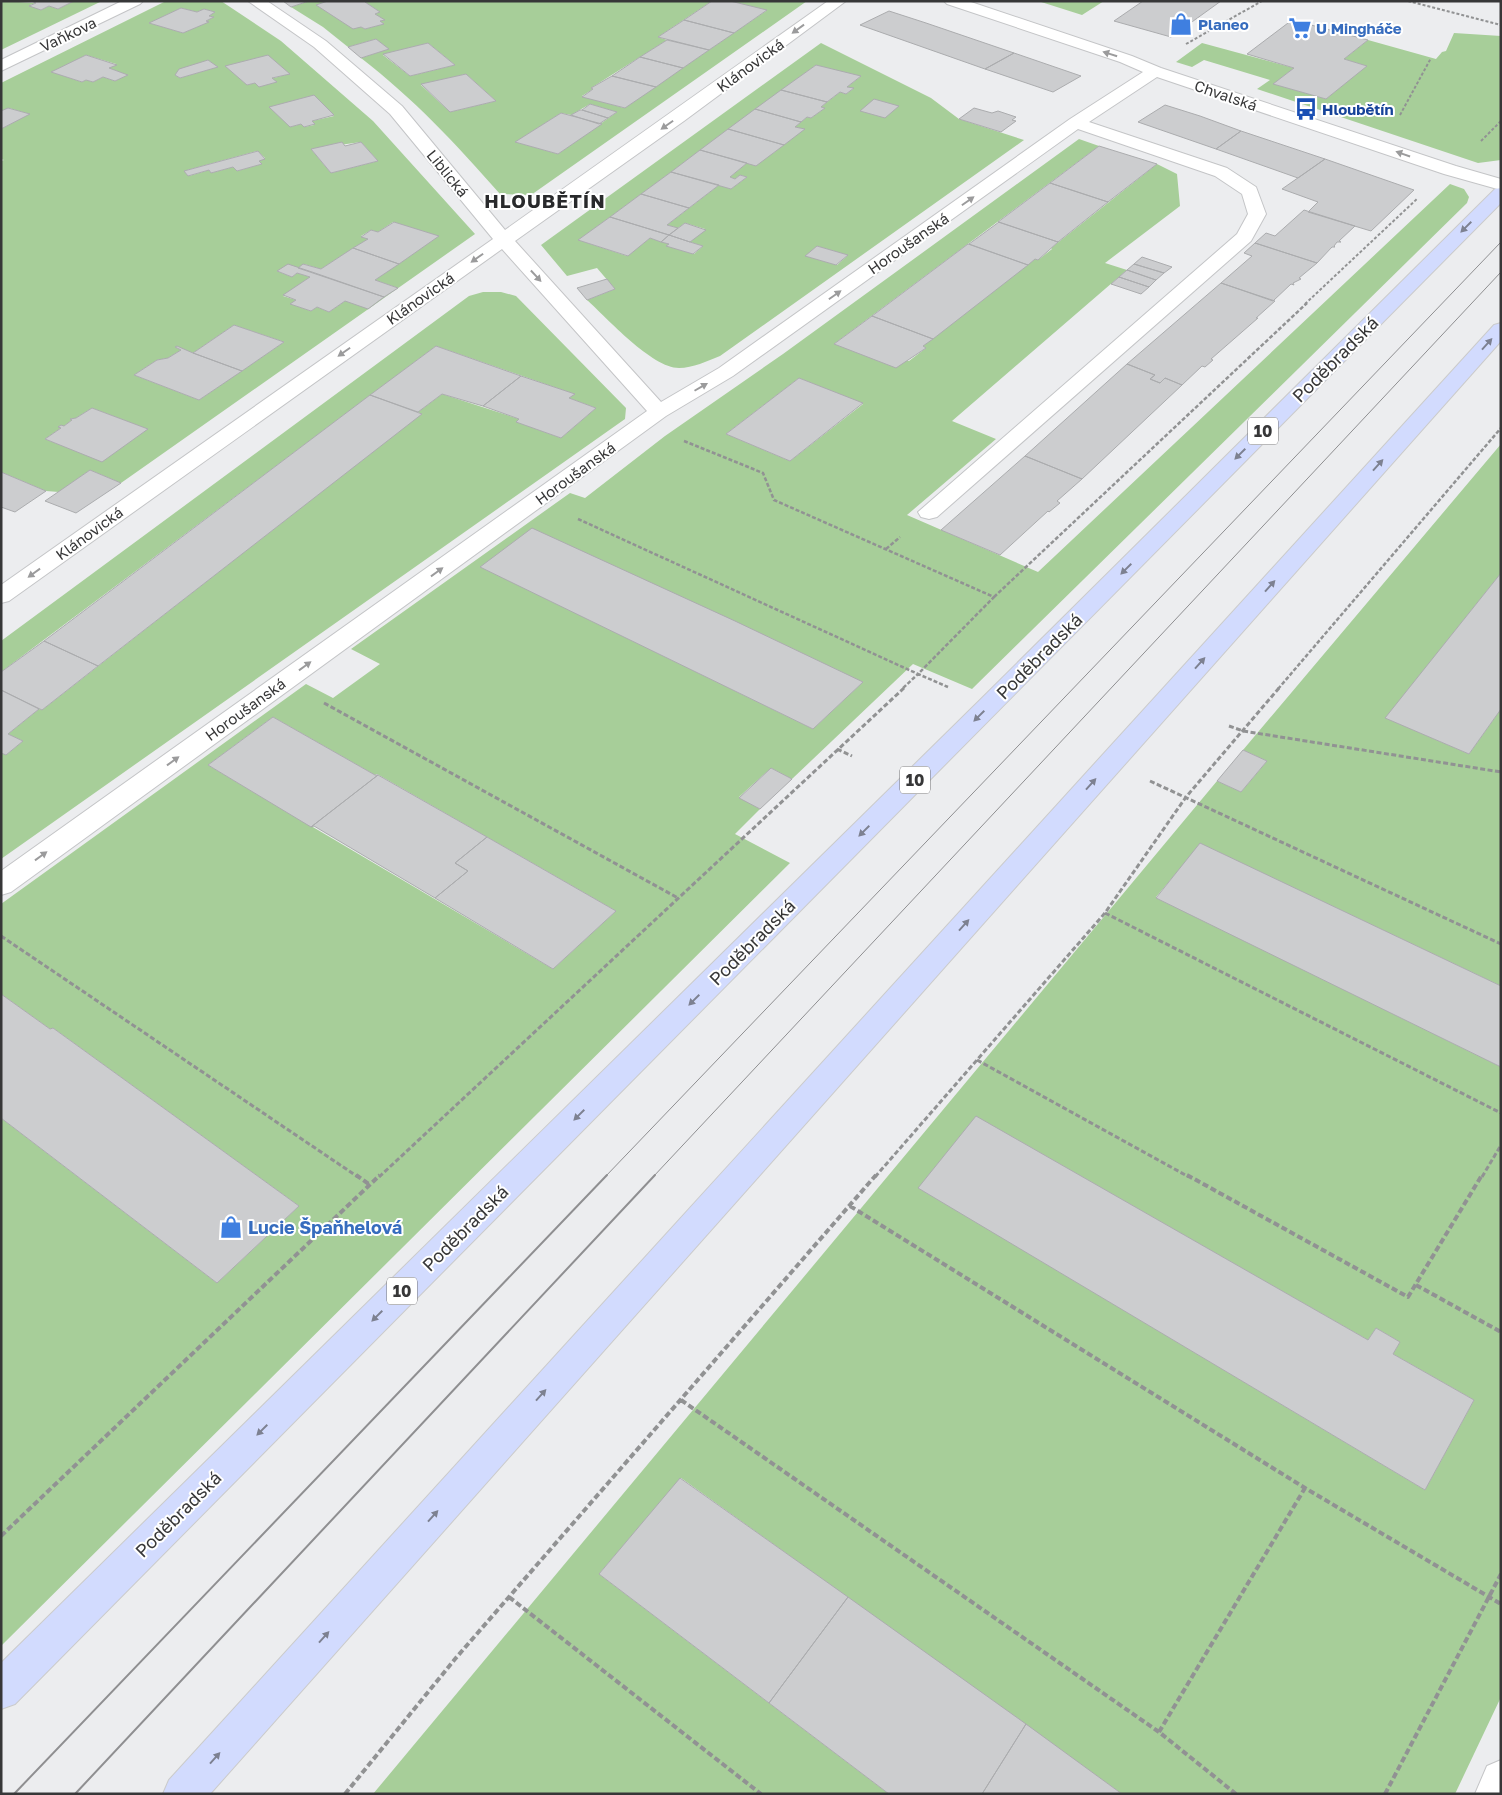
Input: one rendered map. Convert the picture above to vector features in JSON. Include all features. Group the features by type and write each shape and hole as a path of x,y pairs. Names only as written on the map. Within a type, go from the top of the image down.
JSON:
{"main road":[{"name":"Poděbradská","path":"1,1690 1501,193"},
{"path":"183,1794 1501,329"}],"street":[{"name":"Vaňkova","path":"1,66 134,1"},
{"name":"Liblická","path":"256,1 320,44 396,110 503,240 659,412"},
{"name":"Klánovická","path":"1,596 678,117 838,1"},
{"name":"Chvalská","path":"952,1 1450,170 1501,185"},
{"name":"Horoušanská","path":"1,885 659,412 726,372 1151,69"},
{"path":"929,512 1244,237 1257,214 1250,191 1221,172 1076,123"},
{"path":"1494,1794 1501,1780"}],"path":[{"path":"1151,69 1262,1"},
{"path":"1408,1 1501,25"},
{"path":"1399,116 1431,58"},
{"path":"1,1536 370,1185 918,674 994,597 1424,192"},
{"path":"659,412 683,440 763,473 774,500 994,597"},
{"path":"345,1794 509,1597 1105,913 1186,797 1244,732 1501,428"},
{"path":"537,500 953,690"},
{"path":"284,681 678,898"},
{"path":"1229,726 1244,732 1501,772"},
{"path":"837,749 852,756"},
{"path":"1146,779 1501,944"},
{"path":"1105,913 1501,1112"},
{"path":"1,936 370,1185"},
{"path":"977,1060 1408,1297 1501,1145"},
{"path":"850,1206 1304,1488 1501,1604"},
{"path":"1416,1285 1501,1332"},
{"path":"681,1400 1159,1732 1236,1794"},
{"path":"1159,1732 1304,1488"},
{"path":"1385,1794 1501,1574"},
{"path":"509,1597 761,1794"}],"green space":[{"path":"1,1 36,3 30,5 41,10 49,6 58,9 74,1 102,1 1,50"},
{"path":"166,1 221,1 281,41 373,121 475,234 121,483 90,470 59,492 46,491 1,472 1,161 4,160 1,159 1,129 29,114 9,108 1,111 1,83","holes":["181,8 197,12 204,9 215,12 209,16 214,17 206,21 208,22 183,33 150,23","86,55 116,64 109,68 127,75 115,81 103,77 93,82 86,80 82,82 52,72","208,60 217,67 180,78 175,75","226,66 289,74 247,85","314,95 334,116 312,121 314,125 304,127 301,124 290,127","361,142 378,161 331,173 311,149","257,151 265,158 259,161 261,164 237,171 233,167 211,173 209,170 189,176 184,171","393,222 438,236 375,280 398,288 384,297 345,301 329,312 317,307 311,311 291,304 296,300 283,296 310,277 297,273 292,277 277,271 298,268 304,264 321,269 368,239 361,236 371,230 378,232","234,325 284,342 199,400 134,375 157,360 168,358 181,350 175,347 193,353","92,408 147,429 102,461 45,439 61,428 59,427 72,420 70,419 76,418"]},
{"path":"309,1 328,1 317,5 365,29 383,24 380,21 384,20 375,14 380,12 365,2 369,1 712,1 658,37 667,40 591,88 593,89 582,96 624,108 766,11 730,1 807,1 531,195 500,194 434,122 399,89 361,58 388,49 376,39 348,47 323,27 291,7","holes":["428,43 455,65 410,76 383,55","466,74 496,101 450,112 421,85","590,104 617,112 558,154 516,142 561,113 571,115"]},
{"path":"1038,1 1104,1 1082,15"},
{"path":"1454,33 1501,36 1501,160 1478,163 1257,89 1270,80 1204,60 1192,67 1176,62 1202,43 1294,68 1274,84 1326,99 1366,66 1344,59 1368,40 1436,59 1442,52 1446,51"},
{"path":"821,43 931,98 959,119 1024,140 720,356 689,367 668,366 656,360 630,341 587,300 615,289 597,268 567,276 541,245","holes":["816,65 860,77 847,87 853,89 846,94 840,92 821,107 825,108 811,118 807,117 795,127 804,129 772,154 747,163 730,177 735,179 740,175 747,177 731,189 719,185 667,225 678,228 685,223 705,229 690,242 703,246 694,254 667,246 669,244 650,238 627,256 579,240","817,246 847,255 847,256 837,265 806,256"]},
{"path":"1079,139 1099,146 834,344 909,361 926,348 923,346 1035,259 1038,260 1157,164 1177,174 1180,206 1105,263 1127,270 952,421 996,439 907,515 1038,572 1450,184 1464,189 1469,197 1467,203 972,689 913,664 792,779 771,768 739,797 760,809 735,834 790,863 1,1646 1,1118 217,1283 299,1206 53,1028 50,1029 1,994 1,904 306,684 333,698 380,664 351,649 570,493 585,498 665,436 783,354","holes":["799,378 863,404 790,461 726,434","481,567 863,682 813,729","273,717 375,775 377,774 616,911 553,969 208,765"]},
{"path":"483,292 501,292 516,296 626,408 625,419 1,859 1,753 6,755 23,741 8,734 39,709 42,710 421,414 418,412 442,394 519,419 517,422 561,438 596,408 569,398 574,394 436,346 1,672 1,641 469,296"},
{"path":"1501,444 1501,573 1386,718 1469,754 1501,709 1501,986 1201,844 1156,897 1501,1067 1501,1697 1455,1794 1122,1794 681,1478 599,1574 889,1794 373,1794 1217,781 1241,792 1267,761 1243,750","holes":["976,1117 1368,1340 1376,1328 1400,1342 1393,1354 1474,1400 1425,1490 919,1188"]}],"building":[{"path":"31,1 74,1 58,9 49,6 41,10 29,6 36,3"},
{"path":"283,1 309,1 291,7"},
{"path":"328,1 369,1 365,2 380,12 375,14 385,20 380,21 384,24 365,29 361,27 353,29 316,5"},
{"path":"712,1 730,1 767,10 734,33 684,20"},
{"path":"1143,1 1221,1 1171,37 1114,21"},
{"path":"181,8 197,12 204,9 215,12 209,16 214,17 206,21 209,22 183,33 149,23"},
{"path":"889,11 1014,53 985,69 860,25"},
{"path":"684,20 734,33 709,50 658,37"},
{"path":"1292,20 1368,40 1344,59 1367,66 1326,99 1273,84 1294,68 1247,54"},
{"path":"376,39 389,49 361,58 348,47"},
{"path":"667,40 709,50 683,68 640,57"},
{"path":"428,43 455,65 410,76 383,54"},
{"path":"1014,53 1081,76 1053,92 985,69"},
{"path":"86,55 117,65 109,68 128,75 115,81 103,77 93,82 86,80 82,82 51,72"},
{"path":"268,55 290,74 272,78 277,82 259,87 255,83 247,85 225,66"},
{"path":"640,57 683,68 656,87 612,76"},
{"path":"208,60 218,67 180,78 175,75 179,69"},
{"path":"816,65 861,76 847,87 854,88 846,94 840,92 827,102 781,90"},
{"path":"466,74 496,101 450,112 421,84"},
{"path":"612,76 656,87 625,108 582,97 593,89 591,88"},
{"path":"781,90 827,102 821,107 825,108 811,118 807,117 801,122 755,109"},
{"path":"314,95 334,115 312,121 315,124 304,127 301,124 290,127 269,107"},
{"path":"874,99 899,106 885,118 860,111"},
{"path":"590,104 617,112 608,118 582,110"},
{"path":"1165,105 1241,131 1216,149 1138,122"},
{"path":"8,108 30,114 1,129 1,111"},
{"path":"974,108 992,113 998,111 1016,117 1012,120 1016,121 1001,132 959,119"},
{"path":"755,109 801,122 795,127 805,129 784,145 728,129"},
{"path":"580,110 608,118 599,124 571,115"},
{"path":"561,113 602,124 558,154 515,142"},
{"path":"728,129 784,145 756,166 700,150"},
{"path":"1241,131 1325,159 1298,178 1216,149"},
{"path":"342,142 345,146 361,142 378,161 331,173 311,149"},
{"path":"1099,146 1157,164 1108,202 1050,183"},
{"path":"700,150 747,163 730,177 735,179 740,175 747,177 731,189 671,172"},
{"path":"258,151 265,159 259,161 262,164 237,171 233,167 211,173 209,170 188,176 184,171"},
{"path":"1325,159 1414,190 1371,231 1308,212 1318,202 1282,189"},
{"path":"671,172 719,185 689,208 641,194"},
{"path":"1050,183 1108,202 1058,242 998,222"},
{"path":"641,194 689,208 667,225 678,228 669,235 610,217"},
{"path":"1304,210 1355,226 1339,241 1341,242 1337,242 1335,247 1332,247 1317,263 1255,243 1266,233 1275,236"},
{"path":"610,217 669,235 661,242 650,238 628,256 578,240"},
{"path":"394,222 439,236 399,264 353,248 368,239 361,237 371,230 378,232"},
{"path":"999,222 1058,242 1038,260 1035,259 1028,265 969,244"},
{"path":"685,223 706,230 690,242 669,235"},
{"path":"669,235 703,246 693,254 666,246 669,244 661,242"},
{"path":"1255,243 1317,263 1299,278 1301,279 1293,283 1294,285 1291,284 1273,301 1221,283 1252,256 1244,253"},
{"path":"968,244 1028,265 933,339 872,316"},
{"path":"817,246 848,255 836,265 805,256"},
{"path":"353,248 399,264 375,280 398,288 384,297 298,268 303,264 321,269"},
{"path":"1142,257 1172,267 1164,273 1134,264"},
{"path":"288,264 384,297 368,309 345,301 329,312 317,307 311,311 290,304 296,300 283,295 310,277 297,273 292,277 277,271"},
{"path":"1134,264 1164,273 1156,280 1127,270"},
{"path":"1127,270 1156,280 1149,287 1119,277"},
{"path":"1119,277 1149,287 1141,294 1111,284"},
{"path":"607,279 615,289 587,300 577,288"},
{"path":"1221,283 1275,301 1211,359 1213,360 1205,367 1202,366 1182,385 1165,378 1160,383 1150,379 1155,375 1127,364"},
{"path":"872,316 933,339 923,346 926,348 896,368 834,344"},
{"path":"234,325 284,342 242,371 193,353"},
{"path":"177,346 242,371 199,400 134,375 157,360 168,358 181,350 175,347"},
{"path":"436,346 521,376 483,406 442,394 418,412 370,395"},
{"path":"1127,364 1155,375 1150,379 1160,383 1165,378 1182,385 1082,479 1025,456"},
{"path":"521,376 575,394 569,398 596,408 561,438 516,422 519,419 483,406"},
{"path":"799,378 863,403 790,461 726,434"},
{"path":"370,395 422,414 98,666 44,641"},
{"path":"92,408 148,429 102,462 45,439 61,428 58,427 64,426 72,420 70,419 76,418"},
{"path":"1025,456 1082,479 1057,501 1060,503 1048,511 1000,555 941,530"},
{"path":"90,470 121,483 76,513 45,501"},
{"path":"1,472 46,491 15,512 1,507"},
{"path":"532,528 863,682 813,729 480,567"},
{"path":"1501,573 1501,709 1469,754 1385,718"},
{"path":"44,641 98,666 42,710 1,690 1,672"},
{"path":"1,690 39,709 8,734 23,741 6,755 1,753"},
{"path":"273,717 378,775 311,827 208,765"},
{"path":"1243,750 1267,761 1241,792 1217,781"},
{"path":"771,768 792,779 760,809 739,798"},
{"path":"378,775 487,837 455,863 468,871 435,898 314,826 311,827"},
{"path":"487,837 616,911 553,969 435,898 468,871 455,863"},
{"path":"1200,843 1501,986 1501,1067 1156,898"},
{"path":"1,994 50,1029 53,1028 299,1206 217,1283 1,1118"},
{"path":"976,1116 1368,1340 1376,1328 1400,1342 1393,1354 1474,1400 1425,1490 918,1188"},
{"path":"680,1478 848,1597 769,1703 599,1574"},
{"path":"848,1597 1026,1724 982,1794 889,1794 769,1703"},
{"path":"1026,1724 1122,1794 982,1794"}],"tram line":[{"path":"605,1177 1501,242"},
{"path":"653,1177 1501,272"},
{"path":"14,1794 607,1175"},
{"path":"75,1794 655,1175"}],"place":[{"name":"Planeo","path":"1181,24"},
{"name":"U Mingháče","path":"1300,28"},
{"name":"Hloubětín","path":"1306,109"},
{"name":"Lucie Špaňhelová","path":"231,1227"}],"district":[{"name":"HLOUBĚTÍN","path":"545,200"}]}
